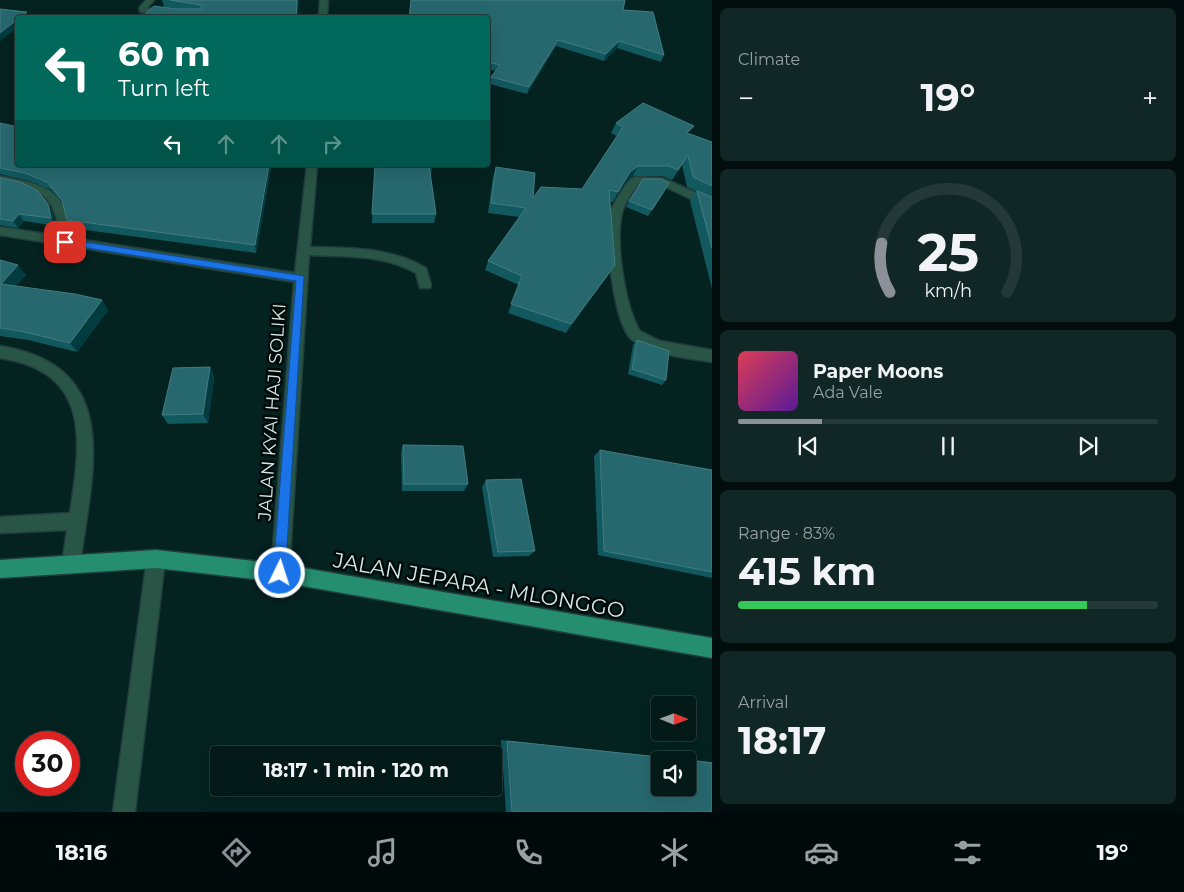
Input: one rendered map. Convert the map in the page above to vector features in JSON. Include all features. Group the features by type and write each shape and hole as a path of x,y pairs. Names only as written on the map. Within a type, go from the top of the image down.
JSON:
{"main road":[{"name":"JALAN JEPARA - MLONGGO","path":"0,568 156,559 280,573 712,648"}],"street":[{"path":"150,0 143,10 179,15"},
{"path":"323,15 324,0"},
{"name":"JALAN KYAI HAJI SOLIKI","path":"280,573 301,278 312,167"},
{"path":"0,179 50,193 61,206 65,242"},
{"path":"712,205 659,180 636,180 628,188 615,216 612,235 626,316 634,334 648,342 712,356"},
{"path":"0,231 301,278"},
{"path":"304,250 372,254 397,258 422,271 425,285"},
{"path":"0,352 23,356 48,368 66,382 81,408 84,427 83,469 71,564"},
{"path":"0,525 35,525 76,521"},
{"path":"124,812 156,559"}],"building":[{"path":"170,0 297,0 296,15 144,15 154,6 176,9 202,9 201,5"},
{"path":"411,0 625,0 623,10 653,12 664,55 619,41 606,54 558,40 529,87 491,77 500,65 490,62 490,15 409,15"},
{"path":"0,9 27,12 24,15 15,15 15,21 0,33"},
{"path":"643,103 694,126 687,133 712,142 712,186 693,177 688,155 678,170 669,166 638,166 630,172 618,192 609,190 615,265 571,324 511,304 522,276 488,261 526,208 491,203 496,167 535,173 533,198 541,187 582,189 623,127 616,123"},
{"path":"0,123 15,126 15,167 269,167 255,245 67,220 62,200 47,182 25,173 0,168"},
{"path":"375,167 429,167 436,214 372,214"},
{"path":"0,178 20,182 37,190 48,204 51,218 19,214 13,221 0,219"},
{"path":"643,179 660,179 669,183 652,210 629,201"},
{"path":"697,191 712,197 712,248"},
{"path":"0,260 18,265 1,284 75,294 102,300 70,343 0,328"},
{"path":"637,340 669,351 666,380 632,369"},
{"path":"210,367 203,414 162,415 173,368"},
{"path":"403,445 463,446 468,484 404,484"},
{"path":"600,450 712,470 712,572 604,551"},
{"path":"521,479 535,551 498,552 486,480"},
{"path":"507,741 651,756 651,796 696,796 696,761 712,763 712,812 512,812"}],"route":[{"path":"65,242 122,249 301,278 280,573"}]}
